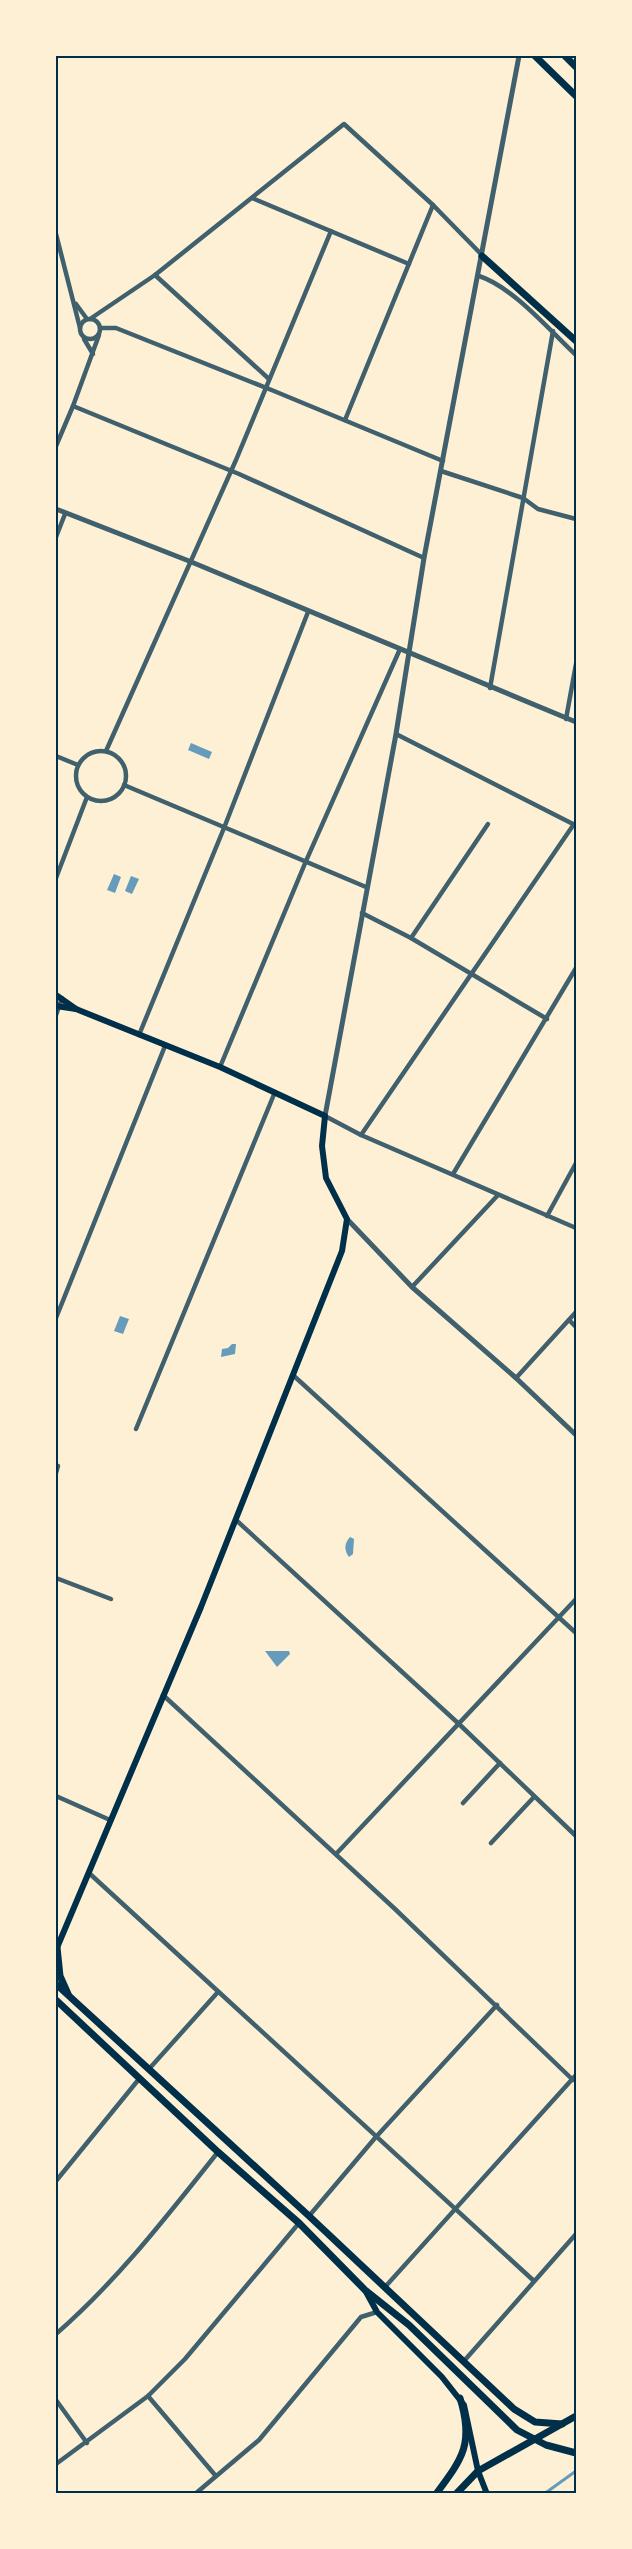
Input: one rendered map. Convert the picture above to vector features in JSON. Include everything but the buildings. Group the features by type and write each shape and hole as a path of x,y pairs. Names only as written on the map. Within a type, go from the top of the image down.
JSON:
{"main road":[{"path":"535,56 576,96"},
{"path":"565,56 576,67"},
{"path":"482,256 576,341"},
{"path":"59,996 76,1009 220,1067 325,1116 322,1146 326,1178 347,1220 342,1251 294,1376 56,1948 60,1976 69,1997"},
{"path":"57,1007 76,1009"},
{"path":"56,1984 309,2216 521,2415 536,2422 562,2424"},
{"path":"56,2000 218,2152 299,2223 365,2290 409,2325 517,2430 546,2445 576,2453"},
{"path":"365,2290 377,2312 460,2398 467,2412 478,2471 487,2493"},
{"path":"436,2493 458,2464 465,2447 467,2419 460,2398"},
{"path":"456,2493 478,2471 576,2416"}],"street":[{"path":"519,56 424,558 396,734 325,1116 361,1135 576,1228"},
{"path":"80,328 88,319 155,275 344,124 433,205 482,256"},
{"path":"252,198 409,264"},
{"path":"345,420 433,205"},
{"path":"106,751 230,471 331,231"},
{"path":"56,234 82,336 93,354"},
{"path":"155,275 269,379"},
{"path":"479,276 496,284 553,331 576,355"},
{"path":"56,446 74,406 100,328 96,321 88,319 75,302"},
{"path":"100,328 116,328 266,387 443,461"},
{"path":"490,688 553,331"},
{"path":"82,336 91,340 99,335"},
{"path":"74,406 230,471 424,558"},
{"path":"441,471 523,498 538,509 576,519"},
{"path":"56,510 189,561 576,722"},
{"path":"56,537 65,514"},
{"path":"139,1035 224,828 308,612"},
{"path":"220,1067 306,861 400,649"},
{"path":"567,719 576,664"},
{"path":"361,1135 470,972 575,825 396,734"},
{"path":"106,751 120,760 125,768 124,785 121,791 108,800 101,801 87,797 77,786 75,778 78,765 90,752 106,751"},
{"path":"56,756 78,765"},
{"path":"124,785 366,887"},
{"path":"56,878 87,797"},
{"path":"411,938 488,824"},
{"path":"362,913 411,938 547,1019"},
{"path":"453,1174 576,968"},
{"path":"56,1015 59,996"},
{"path":"56,1318 165,1046"},
{"path":"136,1429 275,1092"},
{"path":"547,1216 576,1163"},
{"path":"412,1287 498,1195"},
{"path":"347,1220 412,1287 516,1378 576,1435"},
{"path":"516,1378 576,1311"},
{"path":"569,1320 576,1327"},
{"path":"294,1376 576,1634"},
{"path":"56,1473 58,1466"},
{"path":"236,1520 459,1724 576,1836"},
{"path":"56,1578 111,1599"},
{"path":"336,1854 576,1599"},
{"path":"163,1695 336,1854 574,2080"},
{"path":"463,1803 500,1763"},
{"path":"56,1796 110,1820"},
{"path":"491,1843 534,1797"},
{"path":"89,1873 375,2138 534,2281"},
{"path":"149,2069 218,1992"},
{"path":"309,2216 375,2138 497,2005"},
{"path":"385,2287 574,2080 576,2075"},
{"path":"56,2181 139,2079"},
{"path":"56,2334 124,2268 218,2152"},
{"path":"56,2464 148,2396 185,2359 299,2223"},
{"path":"464,2361 576,2234"},
{"path":"195,2493 259,2440 361,2317 377,2312"},
{"path":"148,2396 215,2475"},
{"path":"56,2400 87,2443"}],"water":[{"path":"191,743 212,752 209,759 188,750"},
{"path":"114,874 121,877 115,893 107,890"},
{"path":"131,876 139,879 132,894 125,891"},
{"path":"120,1316 129,1319 123,1334 114,1331"},
{"path":"236,1344 235,1354 221,1357 222,1349"},
{"path":"350,1537 354,1539 353,1554 349,1557 345,1547"},
{"path":"265,1651 289,1651 290,1654 277,1667"}],"waterway":[{"path":"544,2494 576,2471"}]}
